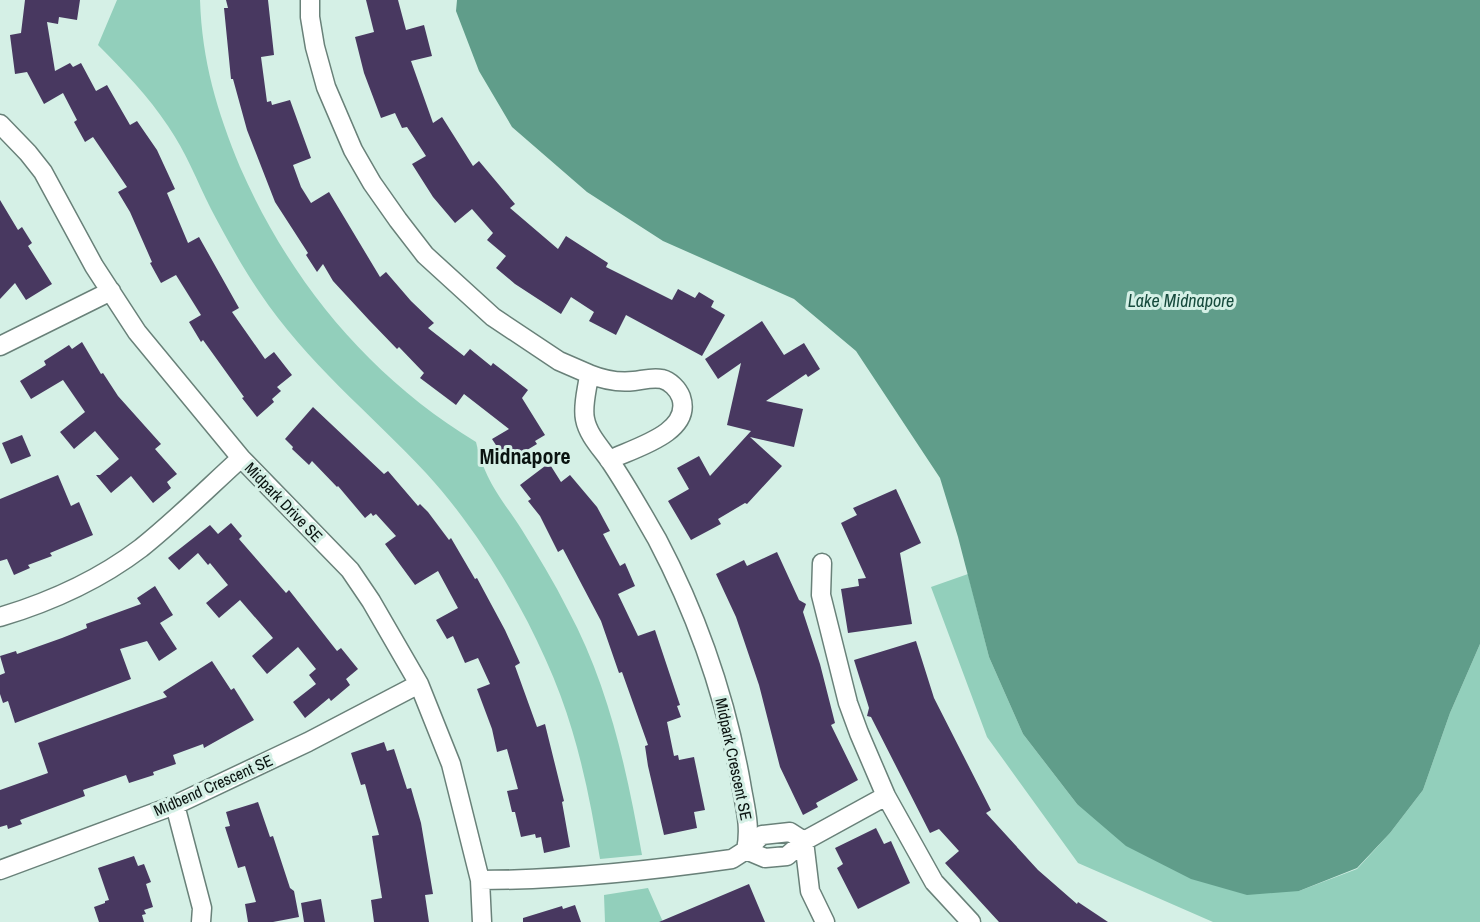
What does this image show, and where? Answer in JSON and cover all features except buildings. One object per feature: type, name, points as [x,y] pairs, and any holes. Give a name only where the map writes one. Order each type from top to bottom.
[{"type":"street","points":[[310,0],[315,47],[326,87],[341,125],[372,183],[425,255],[493,317],[559,362],[602,380],[618,382],[661,379],[674,387],[682,399],[682,417],[671,431],[609,460]]},
{"type":"street","name":"Midpark Drive SE","points":[[0,124],[43,172],[94,266],[137,332],[241,458],[350,570],[371,601],[419,684],[451,764],[480,880],[482,922]]},
{"type":"street","points":[[0,346],[111,291]]},
{"type":"street","name":"Midpark Crescent SE","points":[[590,374],[584,416],[588,430],[609,460],[657,540],[679,585],[718,687],[738,767],[749,833],[746,850]]},
{"type":"street","points":[[0,617],[22,611],[95,578],[131,554],[241,458]]},
{"type":"street","points":[[822,562],[821,595],[848,703],[886,796],[934,882],[971,922]]},
{"type":"street","name":"Midbend Crescent SE","points":[[0,870],[175,804],[308,742],[419,684]]},
{"type":"street","points":[[804,841],[886,796]]},
{"type":"street","points":[[175,804],[202,908],[201,922]]},
{"type":"street","points":[[480,880],[538,880],[634,872],[732,859],[762,835],[790,832],[804,841]]},
{"type":"street","points":[[804,841],[810,891],[825,922]]},
{"type":"shaded area","points":[[117,0],[200,0],[207,65],[224,126],[260,209],[283,249],[308,287],[367,356],[401,388],[476,442],[489,479],[557,589],[595,669],[623,761],[642,855],[600,859],[581,762],[561,697],[531,628],[471,529],[426,473],[339,386],[297,342],[278,318],[234,252],[186,156],[168,126],[135,84],[98,45]]},
{"type":"shaded area","points":[[968,574],[989,657],[1023,734],[1077,804],[1299,891],[1357,869],[1390,833],[1423,790],[1450,713],[1480,644],[1480,922],[1213,922],[1078,863],[987,737],[931,587]]},
{"type":"shaded area","points":[[648,888],[663,922],[605,922],[604,895]]},
{"type":"water","name":"Lake Midnapore","points":[[457,0],[1480,0],[1480,644],[1450,713],[1423,790],[1390,833],[1357,868],[1299,891],[1247,895],[1191,879],[1126,846],[1077,804],[1023,734],[989,657],[940,478],[856,351],[794,299],[663,241],[587,192],[512,127],[479,71],[456,11]]},
{"type":"district","name":"Midnapore","points":[[525,456]]}]
